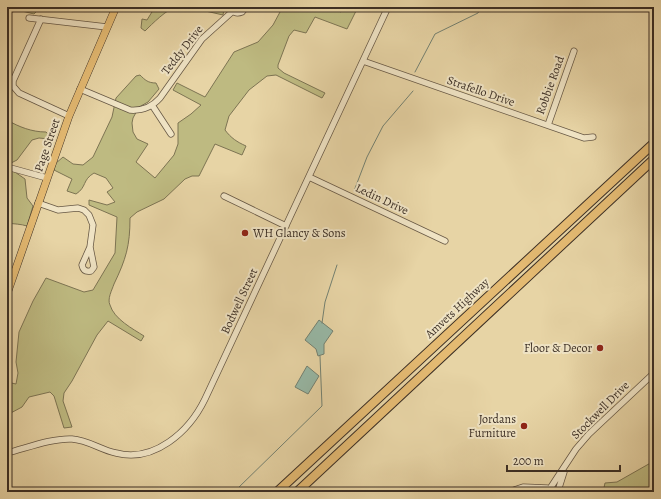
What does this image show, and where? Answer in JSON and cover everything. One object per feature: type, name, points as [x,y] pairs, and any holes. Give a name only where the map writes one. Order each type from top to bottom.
[{"type":"highway","name":"Amvets Highway","points":[[277,492],[654,143]]},
{"type":"highway","points":[[298,492],[654,159]]},
{"type":"main road","name":"Page Street","points":[[7,294],[69,116],[116,7]]},
{"type":"street","name":"Teddy Drive","points":[[152,105],[160,98],[202,39],[232,9],[240,13],[246,7]]},
{"type":"street","name":"Bodwell Street","points":[[7,453],[60,440],[71,439],[85,442],[117,454],[134,455],[154,450],[169,442],[193,420],[202,405],[388,7]]},
{"type":"street","points":[[29,18],[107,27]]},
{"type":"street","points":[[41,19],[13,86],[19,93],[69,116]]},
{"type":"street","name":"Robbie Road","points":[[548,125],[574,51]]},
{"type":"street","name":"Strafello Drive","points":[[363,60],[584,138],[593,137]]},
{"type":"street","points":[[80,89],[130,110],[142,110],[152,105],[170,134]]},
{"type":"street","points":[[7,167],[47,178]]},
{"type":"street","name":"Ledin Drive","points":[[309,177],[445,241]]},
{"type":"street","points":[[224,196],[286,226]]},
{"type":"street","points":[[39,202],[57,210],[78,208],[89,214],[93,224],[90,247],[82,267],[87,272],[91,271],[94,265],[90,247]]},
{"type":"street","points":[[85,258],[90,257],[93,260]]},
{"type":"street","name":"Stockwell Drive","points":[[547,489],[576,449],[589,434],[654,373]]},
{"type":"street","name":"Stockwell Drive","points":[[558,492],[565,466]]},
{"type":"street","points":[[514,490],[521,488],[556,489],[558,492]]},
{"type":"street","points":[[530,488],[537,492]]},
{"type":"shaded area","points":[[7,7],[41,7],[34,14],[18,10],[7,14]]},
{"type":"shaded area","points":[[155,7],[176,7],[164,14],[145,31],[141,28],[142,19],[147,20]]},
{"type":"shaded area","points":[[188,7],[216,7],[224,9],[223,15]]},
{"type":"shaded area","points":[[281,7],[328,7],[341,12],[343,7],[358,7],[347,29],[315,17],[306,33],[294,30],[289,36],[278,68],[284,73],[325,93],[322,98],[276,75],[267,76],[249,90],[229,116],[225,130],[234,140],[246,146],[242,155],[215,144],[199,176],[192,176],[185,179],[164,199],[137,212],[130,218],[129,237],[126,252],[122,267],[109,297],[109,303],[115,315],[129,327],[144,336],[141,341],[108,321],[97,335],[64,393],[63,401],[72,427],[64,428],[54,396],[50,392],[29,397],[22,407],[7,415],[7,382],[16,384],[18,373],[16,362],[19,332],[33,301],[46,278],[84,292],[93,290],[115,253],[117,217],[89,205],[89,200],[107,205],[115,202],[107,192],[113,188],[106,178],[94,173],[88,178],[82,189],[76,194],[67,191],[72,179],[54,170],[55,164],[63,157],[73,164],[83,165],[93,157],[112,117],[116,98],[136,76],[140,75],[147,81],[156,83],[159,89],[148,102],[139,107],[132,123],[133,132],[137,139],[148,144],[136,162],[155,178],[174,155],[178,144],[178,123],[201,105],[173,90],[177,83],[205,97],[234,52],[258,42],[273,25]]},
{"type":"shaded area","points":[[7,120],[26,129],[46,132],[50,136],[49,139],[39,138],[32,140],[17,160],[7,165]]},
{"type":"shaded area","points":[[12,170],[25,179],[27,198],[33,206],[27,226],[7,223],[7,173]]},
{"type":"shaded area","points":[[319,320],[333,331],[324,344],[324,354],[318,356],[316,349],[305,340]]},
{"type":"shaded area","points":[[307,366],[319,376],[308,394],[295,387]]},
{"type":"shaded area","points":[[654,461],[654,492],[603,492],[605,483],[617,482]]},
{"type":"waterway","points":[[415,72],[435,34],[478,13],[481,7]]},
{"type":"waterway","points":[[354,191],[367,157],[383,126],[413,91]]},
{"type":"waterway","points":[[322,323],[325,302],[337,265]]},
{"type":"waterway","points":[[231,492],[237,489],[322,406],[320,356]]},
{"type":"place","name":"WH Glancy & Sons","points":[[245,233]]},
{"type":"place","name":"Floor & Decor","points":[[600,348]]},
{"type":"place","name":"Jordans Furniture","points":[[524,426]]}]
